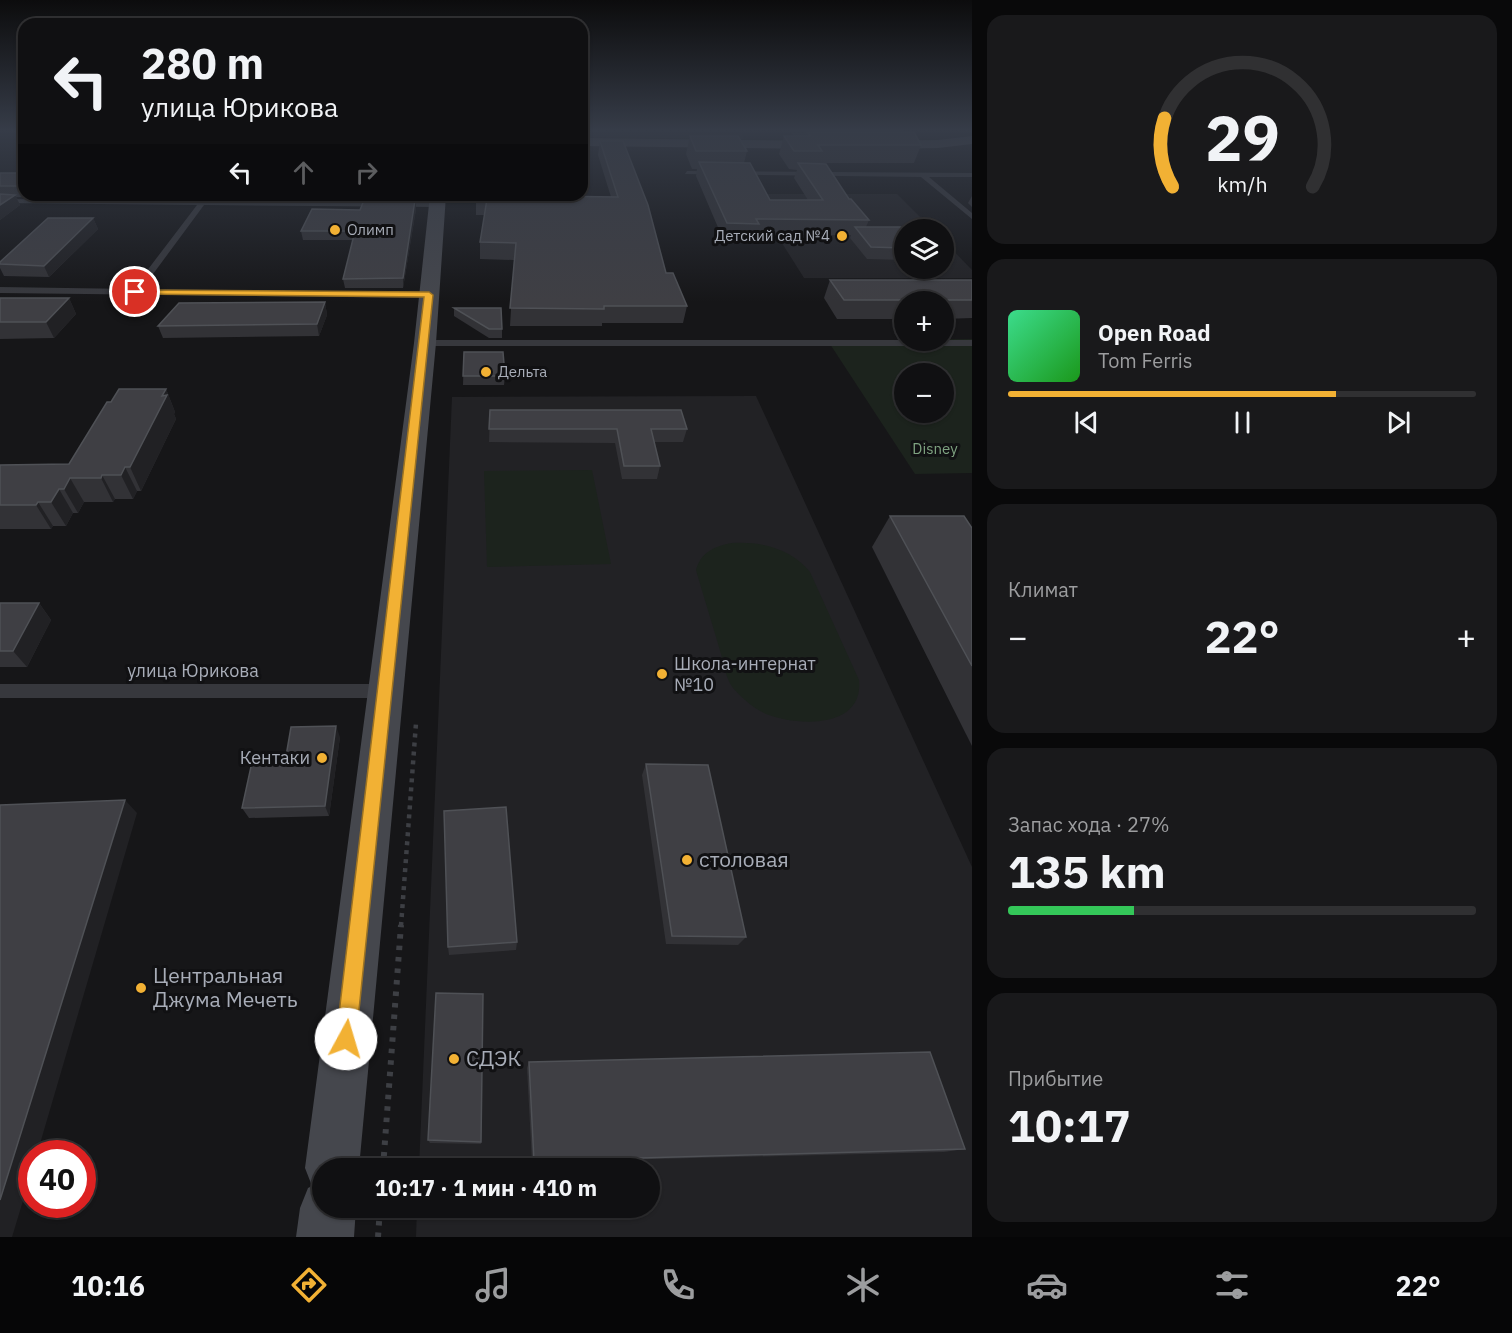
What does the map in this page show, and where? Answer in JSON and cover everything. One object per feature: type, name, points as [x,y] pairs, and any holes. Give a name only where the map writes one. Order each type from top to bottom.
[{"type":"street","points":[[333,1158],[424,343],[437,201]]},
{"type":"street","points":[[325,1237],[327,1218]]},
{"type":"lane","points":[[937,187],[972,217]]},
{"type":"lane","points":[[0,201],[320,201]]},
{"type":"lane","points":[[135,292],[203,202]]},
{"type":"lane","points":[[0,290],[429,295]]},
{"type":"lane","points":[[424,343],[972,343]]},
{"type":"lane","name":"улица Юрикова","points":[[0,691],[385,691]]},
{"type":"path","points":[[378,1237],[379,1218]]},
{"type":"shaded area","name":"Детский сад №4","points":[[751,194],[897,194],[922,219],[894,219],[894,278],[804,278]]},
{"type":"shaded area","name":"Детский сад №4","points":[[954,251],[972,270],[972,278],[954,278]]},
{"type":"shaded area","name":"Школа-интернат №10","points":[[756,396],[972,867],[972,1237],[416,1237],[417,1218],[660,1218],[660,1158],[419,1158],[452,397]]},
{"type":"green space","name":"Disney","points":[[954,339],[972,339],[972,473],[915,474],[828,341],[894,340],[894,351],[954,351]]},
{"type":"green space","points":[[592,470],[611,564],[487,567],[484,471]]},
{"type":"green space","points":[[732,543],[754,543],[775,548],[794,557],[810,572],[859,680],[858,696],[851,708],[840,716],[810,722],[779,718],[752,706],[733,688],[696,570],[705,554]]},
{"type":"building","points":[[615,187],[641,187],[666,273],[673,273],[687,306],[604,306],[604,309],[510,308],[516,243],[480,242],[487,201],[588,201],[588,197],[618,197]]},
{"type":"building","points":[[710,187],[763,187],[770,200],[823,200],[814,187],[841,187],[869,220],[756,219],[759,224],[727,223]]},
{"type":"building","points":[[0,194],[15,195],[0,205]]},
{"type":"building","points":[[364,201],[415,201],[403,278],[343,279],[355,231],[301,231],[312,209],[360,210]]},
{"type":"building","points":[[48,218],[93,218],[44,266],[0,264],[0,262]]},
{"type":"building","points":[[855,227],[894,227],[894,248],[871,247]]},
{"type":"building","points":[[830,280],[972,280],[972,300],[954,300],[954,291],[894,291],[894,300],[844,300]]},
{"type":"building","points":[[0,298],[69,298],[46,322],[0,322]]},
{"type":"building","points":[[325,302],[317,324],[158,326],[179,303]]},
{"type":"building","points":[[454,308],[501,308],[502,329],[489,329]]},
{"type":"building","points":[[464,352],[503,352],[505,376],[463,376]]},
{"type":"building","points":[[119,389],[166,389],[162,396],[167,395],[130,467],[125,467],[121,475],[102,475],[101,478],[70,478],[64,489],[59,489],[51,502],[38,502],[36,505],[0,505],[0,465],[69,464],[107,402],[111,402]]},
{"type":"building","points":[[490,410],[681,410],[687,429],[651,429],[660,466],[624,466],[617,429],[489,429]]},
{"type":"building","points":[[890,516],[964,516],[972,528],[972,666]]},
{"type":"building","points":[[0,603],[39,603],[13,651],[0,651]]},
{"type":"building","points":[[336,726],[325,806],[242,808],[252,762],[285,762],[291,727]]},
{"type":"building","name":"столовая","points":[[646,764],[708,765],[746,937],[672,936]]},
{"type":"building","points":[[125,800],[0,1200],[0,805]]},
{"type":"building","points":[[506,807],[517,942],[448,947],[444,811]]},
{"type":"building","points":[[436,993],[483,994],[481,1142],[428,1140]]},
{"type":"building","points":[[930,1052],[965,1149],[642,1158],[534,1158],[529,1062]]},
{"type":"place","name":"Олимп","points":[[335,230]]},
{"type":"place","name":"Детский сад №4","points":[[842,236]]},
{"type":"place","name":"Дельта","points":[[486,372]]},
{"type":"place","name":"Школа-интернат №10","points":[[662,674]]},
{"type":"place","name":"Кентаки","points":[[322,758]]},
{"type":"place","name":"столовая","points":[[687,860]]},
{"type":"place","name":"Центральная Джума Мечеть","points":[[141,988]]},
{"type":"place","name":"СДЭК","points":[[454,1059]]},
{"type":"route","points":[[135,292],[429,295],[346,1039]]}]
